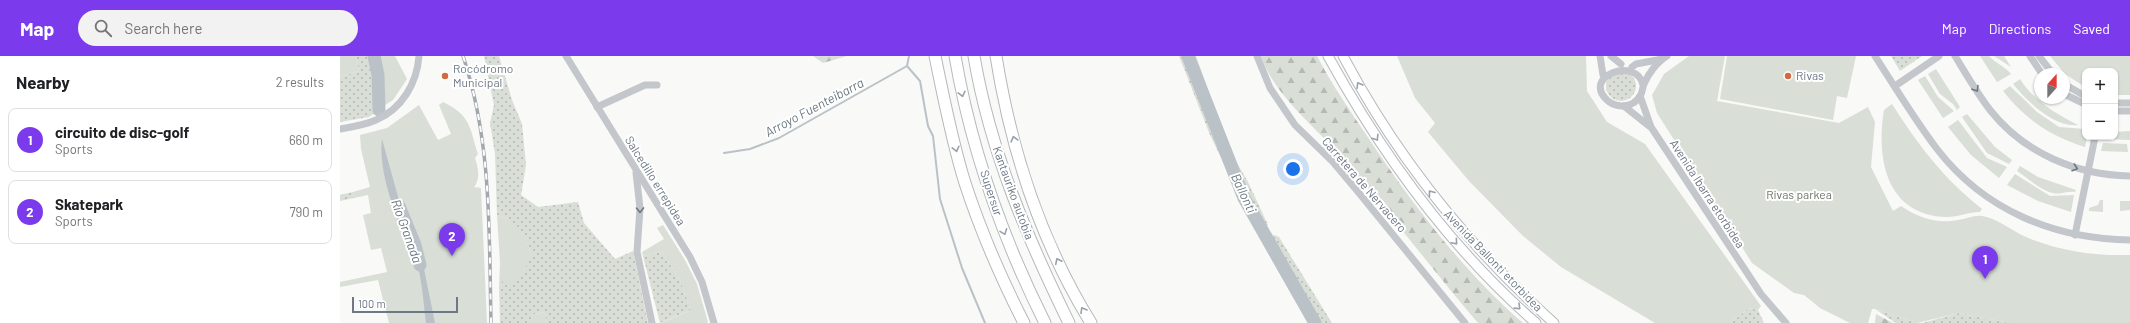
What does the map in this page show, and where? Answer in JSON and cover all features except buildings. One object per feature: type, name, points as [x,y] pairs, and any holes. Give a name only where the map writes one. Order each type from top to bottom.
[{"type":"highway","points":[[935,56],[949,122],[965,183],[984,236],[1024,323]]},
{"type":"highway","name":"Supersur","points":[[955,56],[960,87],[977,152],[1004,233],[1045,323]]},
{"type":"highway","name":"Kantauriko autobia","points":[[974,56],[988,121],[1002,167],[1020,217],[1069,323]]},
{"type":"highway","points":[[996,56],[1012,133],[1034,203],[1063,273],[1091,323]]},
{"type":"highway","points":[[1050,284],[1076,323]]},
{"type":"main road","name":"Avenida Ballonti etorbidea","points":[[1328,56],[1361,114],[1426,207],[1481,270],[1536,323]]},
{"type":"main road","name":"Avenida Ballonti etorbidea","points":[[1343,56],[1385,128],[1447,214],[1509,282],[1554,323]]},
{"type":"street","points":[[340,129],[361,125],[386,115],[406,96],[416,73],[419,56]]},
{"type":"street","name":"Salcedillo errepidea","points":[[566,56],[690,257],[702,282],[714,323]]},
{"type":"street","name":"Carretera de Nervacero","points":[[1257,56],[1270,88],[1295,125],[1333,162],[1465,323]]},
{"type":"street","name":"Avenida Ibarra etorbidea","points":[[1600,56],[1604,75],[1601,81],[1603,94],[1612,103],[1624,106],[1651,127]]},
{"type":"street","points":[[1611,56],[1621,64],[1632,67],[1640,74],[1643,85]]},
{"type":"street","points":[[1875,56],[1937,149],[1974,188],[1991,200],[2031,222],[2075,235],[2130,240]]},
{"type":"street","points":[[1895,86],[1939,56]]},
{"type":"street","points":[[1955,56],[1990,110],[2013,134],[2049,158],[2088,171],[2130,176]]},
{"type":"street","points":[[2030,56],[2038,68]]},
{"type":"street","points":[[2039,56],[2048,68]]},
{"type":"street","points":[[1632,67],[1636,64],[1665,57]]},
{"type":"street","points":[[1624,106],[1636,101],[1640,96],[1643,85],[1652,70],[1665,57]]},
{"type":"street","points":[[1604,75],[1614,66],[1621,64]]},
{"type":"street","points":[[597,107],[645,85],[657,85]]},
{"type":"street","points":[[2070,87],[2082,94]]},
{"type":"street","name":"Avenida Ibarra etorbidea","points":[[1640,96],[1651,127],[1746,272],[1776,314],[1786,323]]},
{"type":"street","points":[[2070,97],[2082,103]]},
{"type":"street","points":[[2118,103],[2130,103]]},
{"type":"street","points":[[2118,111],[2130,111]]},
{"type":"street","points":[[2075,235],[2094,140]]},
{"type":"street","points":[[636,171],[640,208],[640,231],[636,252],[652,323]]},
{"type":"green space","points":[[340,56],[356,56],[359,71],[340,77]]},
{"type":"green space","points":[[356,56],[374,56],[378,75],[379,110],[369,117],[340,122],[340,77],[359,71]]},
{"type":"green space","points":[[379,56],[395,56],[407,79],[393,100],[382,107]]},
{"type":"green space","points":[[484,56],[499,56],[512,100],[522,124],[526,165],[521,195],[538,207],[578,202],[584,223],[615,259],[633,251],[648,323],[547,323],[545,312],[531,315],[532,323],[500,323],[499,287],[504,277],[517,278],[524,270],[531,254],[526,240],[519,229],[510,221],[497,215],[495,154],[490,123],[494,105]]},
{"type":"green space","points":[[813,56],[847,56],[823,63]]},
{"type":"green space","points":[[1179,56],[1196,56],[1230,151],[1248,182],[1268,225],[1257,232],[1210,135]]},
{"type":"green space","points":[[1261,56],[1317,56],[1349,109],[1421,212],[1479,281],[1523,323],[1478,323],[1356,174],[1284,96],[1267,70]]},
{"type":"green space","points":[[1397,56],[1586,56],[1587,91],[1607,122],[1645,144],[1761,306],[1758,310],[1749,308],[1730,323],[1655,323],[1561,267],[1523,236],[1469,181],[1428,132],[1435,123],[1415,98]]},
{"type":"green space","name":"Rivas parkea","points":[[1689,56],[1725,56],[1717,101],[1839,123],[1868,107],[1875,122],[1871,167],[1893,211],[1901,206],[1921,217],[1943,221],[1961,220],[1976,216],[1988,217],[2026,237],[2051,246],[2077,252],[2104,255],[2130,255],[2130,323],[2010,323],[1959,313],[1917,323],[1872,309],[1868,323],[1850,323],[1820,308],[1804,295],[1794,293],[1752,263],[1657,113],[1652,95],[1664,74]]},
{"type":"green space","name":"Rivas","points":[[1727,56],[1856,56],[1847,98],[1837,96],[1833,120],[1720,99]]},
{"type":"green space","points":[[1891,56],[1922,56],[1900,71]]},
{"type":"green space","points":[[1980,56],[1989,56],[2011,74],[1997,82]]},
{"type":"green space","points":[[1994,56],[2004,56],[2011,67]]},
{"type":"green space","points":[[2050,56],[2130,56],[2130,95],[2118,95],[2118,68],[2082,68],[2082,85],[2070,77],[2070,68],[2060,68]]},
{"type":"green space","points":[[1936,69],[1960,107],[1957,110],[1953,104],[1940,94],[1928,74]]},
{"type":"green space","points":[[1621,71],[1631,76],[1636,86],[1631,96],[1621,101],[1611,96],[1606,86],[1611,76]]},
{"type":"green space","points":[[1925,76],[1938,97],[1954,111],[1943,118],[1918,80]]},
{"type":"green space","points":[[2020,79],[2034,96],[2034,104],[2044,104],[2078,125],[2069,125],[2051,118],[2033,105],[2013,84]]},
{"type":"green space","points":[[2010,86],[2037,112],[2059,127],[2082,129],[2082,140],[2086,140],[2085,147],[2072,143],[2049,132],[2020,110],[2003,91]]},
{"type":"green space","points":[[443,102],[464,117],[468,123],[478,154],[475,158],[478,169],[478,180],[474,187],[481,188],[487,323],[389,323],[378,280],[340,287],[340,282],[387,272],[381,248],[371,250],[363,215],[371,213],[368,195],[354,198],[353,192],[370,187],[361,149],[360,135],[387,128],[419,105],[438,140],[451,134],[439,105]]},
{"type":"green space","points":[[1892,104],[1932,160],[1955,185],[1982,209],[1980,212],[1947,217],[1926,214],[1910,207],[1898,195],[1890,181],[1884,165],[1882,147],[1884,110]]},
{"type":"green space","points":[[1967,114],[1995,147],[2012,160],[2009,164],[1987,153],[1962,117]]},
{"type":"green space","points":[[1958,120],[1987,158],[2007,167],[1999,178],[1971,155],[1948,127]]},
{"type":"green space","points":[[2130,131],[2130,140],[2118,140],[2118,132]]},
{"type":"green space","points":[[2103,143],[2127,144],[2128,152],[2101,151]]},
{"type":"green space","points":[[2020,166],[2038,177],[2076,190],[2075,192],[2058,194],[2049,192],[2039,187],[2017,171]]},
{"type":"green space","points":[[2015,174],[2050,196],[2074,195],[2071,212],[2038,201],[2007,185]]},
{"type":"green space","points":[[353,192],[354,198],[340,201],[340,195]]},
{"type":"green space","points":[[2100,200],[2103,200],[2103,212],[2089,211],[2089,208],[2098,205]]},
{"type":"green space","points":[[2120,201],[2130,201],[2130,210],[2120,211]]},
{"type":"green space","points":[[497,215],[510,221],[520,229],[531,254],[526,268],[517,278],[510,285],[504,278],[499,287],[500,263]]},
{"type":"green space","points":[[663,225],[685,260],[697,284],[708,322],[706,323],[661,323],[691,310],[680,280],[662,252],[643,256],[642,252],[664,239],[657,228]]},
{"type":"green space","points":[[1274,235],[1279,237],[1332,323],[1309,323],[1264,242]]},
{"type":"green space","points":[[662,252],[680,280],[691,310],[660,323],[643,256]]},
{"type":"green space","points":[[1749,308],[1758,310],[1764,323],[1730,323]]},
{"type":"green space","points":[[1875,309],[1917,323],[1896,323]]},
{"type":"green space","points":[[545,312],[547,323],[532,323],[531,315]]},
{"type":"green space","points":[[1959,313],[2010,323],[1922,323]]},
{"type":"green space","points":[[1876,314],[1893,323],[1875,323]]},
{"type":"water","points":[[382,139],[405,222],[424,269],[435,323],[426,323],[417,262],[390,199],[383,169],[381,149]]},
{"type":"waterway","name":"Río Granada","points":[[374,56],[378,75],[379,110]]},
{"type":"waterway","points":[[909,56],[907,66],[920,81],[928,126],[933,136],[940,199],[962,268],[985,323]]},
{"type":"waterway","name":"Ballonti","points":[[1188,56],[1244,198],[1315,323]]},
{"type":"waterway","name":"Arroyo Fuenteibarra","points":[[724,153],[750,149],[779,138],[907,66]]},
{"type":"waterway","name":"Río Granada","points":[[399,206],[415,245],[420,265]]},
{"type":"railway","points":[[463,56],[472,89],[484,155],[489,222],[491,323]]},
{"type":"place","name":"Rocódromo Municipal","points":[[445,76]]},
{"type":"place","name":"Rivas","points":[[1788,76]]},
{"type":"place","name":"Skatepark","points":[[452,256]]},
{"type":"place","name":"circuito de disc-golf","points":[[1985,279]]}]
